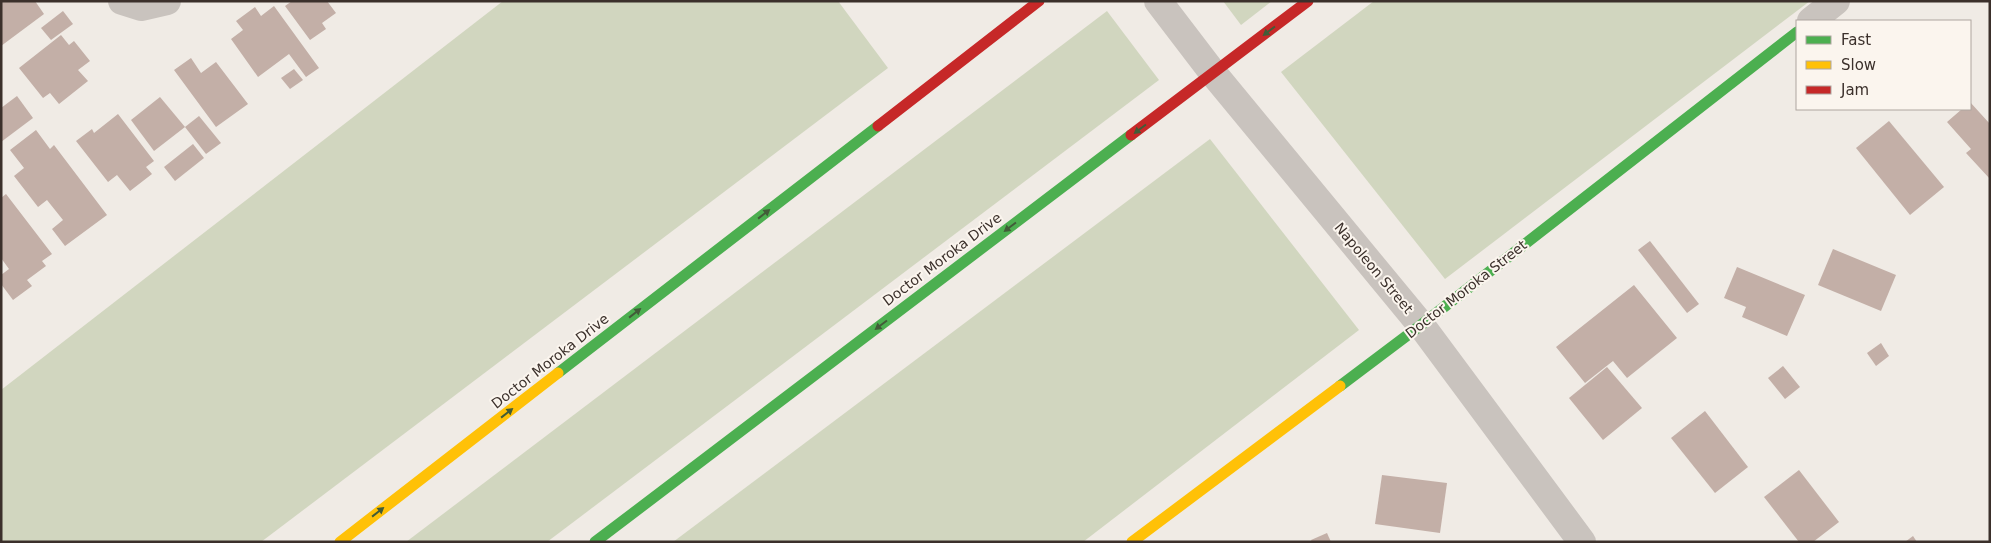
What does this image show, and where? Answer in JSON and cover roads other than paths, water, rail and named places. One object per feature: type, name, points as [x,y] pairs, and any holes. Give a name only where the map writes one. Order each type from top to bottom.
[{"type":"street","points":[[122,1],[141,7],[167,1]]},
{"type":"street","name":"Doctor Moroka Drive","points":[[340,542],[1039,1]]},
{"type":"street","name":"Napoleon Street","points":[[1158,1],[1213,73],[1421,325],[1582,542]]},
{"type":"street","name":"Doctor Moroka Drive","points":[[594,542],[1308,1]]},
{"type":"street","points":[[1812,20],[1836,1]]},
{"type":"street","name":"Doctor Moroka Street","points":[[1132,542],[1421,325],[1796,33]]}]
